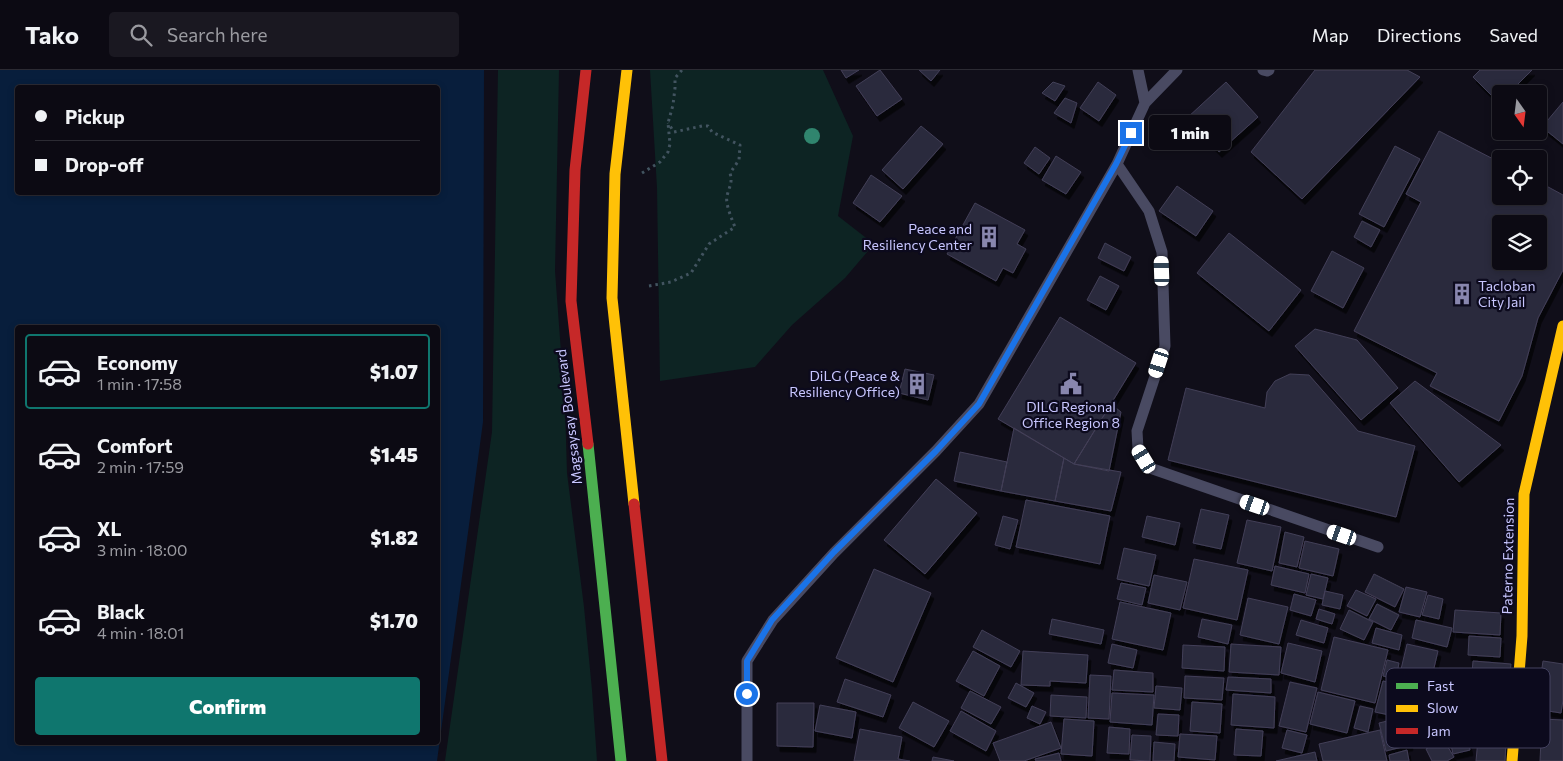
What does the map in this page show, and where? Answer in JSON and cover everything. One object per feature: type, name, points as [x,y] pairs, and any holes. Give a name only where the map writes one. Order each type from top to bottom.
[{"type":"main road","name":"Magsaysay Boulevard","points":[[586,70],[575,170],[571,301],[621,761]]},
{"type":"main road","points":[[627,70],[615,174],[612,298],[662,761]]},
{"type":"main road","name":"Paterno Extension","points":[[1519,668],[1522,636],[1524,494],[1563,326]]},
{"type":"main road","name":"Paterno Extension","points":[[1512,761],[1513,748]]},
{"type":"lane","points":[[1138,70],[1145,103]]},
{"type":"lane","points":[[747,761],[747,661],[772,620],[834,552],[936,451],[979,404],[1116,164],[1145,103],[1177,70]]},
{"type":"lane","points":[[1263,70],[1269,70]]},
{"type":"lane","points":[[1116,164],[1150,211],[1162,252],[1165,346],[1137,431],[1138,449],[1150,468],[1378,547]]},
{"type":"path","points":[[637,175],[654,166],[668,152],[670,144],[668,123],[673,105],[675,78],[682,70]]},
{"type":"path","points":[[649,286],[671,282],[691,273],[709,244],[735,227],[730,218],[726,198],[731,187],[732,179],[730,173],[739,160],[740,145],[712,132],[708,126],[674,132],[668,123]]},
{"type":"green space","points":[[498,70],[559,70],[555,271],[565,406],[567,473],[584,607],[597,761],[445,761],[492,432]]},
{"type":"green space","points":[[650,70],[823,70],[853,136],[838,216],[874,244],[845,278],[792,325],[755,367],[660,381],[657,188]]},
{"type":"water","points":[[0,70],[484,70],[483,422],[440,739],[440,325],[15,325],[15,745],[439,745],[437,761],[0,761]]},
{"type":"building","points":[[841,70],[859,70],[846,78]]},
{"type":"building","points":[[880,70],[902,99],[877,116],[856,86]]},
{"type":"building","points":[[919,70],[940,70],[931,81]]},
{"type":"building","points":[[1315,70],[1407,70],[1420,77],[1302,199],[1251,152]]},
{"type":"building","points":[[1480,70],[1532,70],[1517,85],[1492,85],[1492,96],[1473,77]]},
{"type":"building","points":[[1053,82],[1065,86],[1055,101],[1042,93]]},
{"type":"building","points":[[1098,82],[1116,95],[1099,121],[1080,108]]},
{"type":"building","points":[[1226,82],[1258,117],[1219,152],[1187,118]]},
{"type":"building","points":[[1065,98],[1077,103],[1071,123],[1054,113]]},
{"type":"building","points":[[1563,102],[1563,144],[1548,132],[1548,120]]},
{"type":"building","points":[[921,126],[943,144],[903,189],[882,170]]},
{"type":"building","name":"Tacloban City Jail","points":[[1439,131],[1492,158],[1492,205],[1547,205],[1547,186],[1563,195],[1563,270],[1538,318],[1522,376],[1499,421],[1430,386],[1437,373],[1354,331],[1421,202],[1406,194]]},
{"type":"building","points":[[1395,146],[1420,159],[1384,227],[1359,214]]},
{"type":"building","points":[[1035,147],[1050,158],[1039,174],[1024,163]]},
{"type":"building","points":[[1056,156],[1081,172],[1066,194],[1042,180]]},
{"type":"building","points":[[871,175],[902,196],[880,222],[853,203]]},
{"type":"building","points":[[1177,186],[1213,211],[1196,236],[1159,211]]},
{"type":"building","name":"Peace and Resiliency Center","points":[[975,203],[1025,230],[1017,244],[1026,249],[1013,273],[1003,268],[996,281],[947,254]]},
{"type":"building","points":[[1362,221],[1380,230],[1371,247],[1354,237]]},
{"type":"building","points":[[1229,233],[1301,290],[1269,331],[1197,273]]},
{"type":"building","points":[[1105,243],[1131,257],[1124,271],[1098,258]]},
{"type":"building","points":[[1332,251],[1364,268],[1343,308],[1311,291]]},
{"type":"building","points":[[1100,276],[1119,286],[1106,310],[1087,300]]},
{"type":"building","name":"DILG Regional Office Region 8","points":[[1060,317],[1136,363],[1074,464],[998,419]]},
{"type":"building","points":[[1315,329],[1357,340],[1398,388],[1361,420],[1295,346]]},
{"type":"building","name":"DiLG (Peace & Resiliency Office)","points":[[905,369],[934,375],[928,400],[899,393]]},
{"type":"building","points":[[1290,374],[1309,375],[1358,431],[1415,446],[1396,517],[1168,460],[1186,388],[1265,408],[1267,392],[1275,381]]},
{"type":"building","points":[[1415,381],[1501,445],[1459,482],[1390,403]]},
{"type":"building","points":[[1111,404],[1121,412],[1109,471],[1074,464]]},
{"type":"building","points":[[1014,428],[1064,458],[1055,501],[1001,491]]},
{"type":"building","points":[[960,452],[1007,462],[1001,491],[954,481]]},
{"type":"building","points":[[1064,458],[1074,464],[1121,472],[1111,511],[1055,501]]},
{"type":"building","points":[[936,479],[977,513],[925,574],[884,540]]},
{"type":"building","points":[[1026,500],[1110,516],[1100,564],[1016,547]]},
{"type":"building","points":[[1201,509],[1229,515],[1221,549],[1193,543]]},
{"type":"building","points":[[1003,516],[1018,520],[1010,549],[995,545]]},
{"type":"building","points":[[1147,516],[1180,523],[1175,545],[1142,537]]},
{"type":"building","points":[[1247,520],[1281,527],[1272,571],[1237,563]]},
{"type":"building","points":[[1285,532],[1304,537],[1297,567],[1279,563]]},
{"type":"building","points":[[1305,541],[1339,549],[1333,576],[1299,568]]},
{"type":"building","points":[[1124,548],[1156,555],[1149,586],[1117,579]]},
{"type":"building","points":[[1194,559],[1248,570],[1237,620],[1183,608]]},
{"type":"building","points":[[1275,566],[1309,574],[1305,593],[1271,585]]},
{"type":"building","points":[[874,569],[931,593],[893,682],[836,658]]},
{"type":"building","points":[[1311,574],[1328,578],[1323,599],[1306,595]]},
{"type":"building","points":[[1374,574],[1404,589],[1395,607],[1365,592]]},
{"type":"building","points":[[1154,575],[1187,582],[1180,610],[1148,603]]},
{"type":"building","points":[[1121,583],[1146,588],[1142,605],[1117,599]]},
{"type":"building","points":[[1406,587],[1427,592],[1420,617],[1399,612]]},
{"type":"building","points":[[1356,590],[1376,599],[1367,616],[1347,606]]},
{"type":"building","points":[[1325,591],[1343,595],[1340,609],[1322,605]]},
{"type":"building","points":[[1294,594],[1316,600],[1311,616],[1290,610]]},
{"type":"building","points":[[1428,595],[1443,599],[1439,619],[1422,615]]},
{"type":"building","points":[[1248,598],[1288,607],[1279,644],[1240,635]]},
{"type":"building","points":[[1120,602],[1171,613],[1163,650],[1112,639]]},
{"type":"building","points":[[1377,604],[1399,615],[1391,630],[1369,619]]},
{"type":"building","points":[[1319,609],[1335,614],[1332,624],[1316,619]]},
{"type":"building","points":[[1349,610],[1373,622],[1364,640],[1340,629]]},
{"type":"building","points":[[1455,610],[1501,613],[1500,635],[1453,632]]},
{"type":"building","points":[[1052,619],[1104,630],[1101,644],[1049,634]]},
{"type":"building","points":[[1202,619],[1232,625],[1228,644],[1198,637]]},
{"type":"building","points":[[1301,620],[1328,628],[1324,643],[1296,635]]},
{"type":"building","points":[[1416,620],[1452,628],[1447,647],[1412,638]]},
{"type":"building","points":[[1376,628],[1402,635],[1399,650],[1372,643]]},
{"type":"building","points":[[982,630],[1020,651],[1011,667],[973,647]]},
{"type":"building","points":[[1469,636],[1501,638],[1500,657],[1468,655]]},
{"type":"building","points":[[1334,637],[1388,650],[1375,703],[1321,690]]},
{"type":"building","points":[[1288,643],[1322,651],[1315,682],[1281,673]]},
{"type":"building","points":[[1112,644],[1137,650],[1133,668],[1108,663]]},
{"type":"building","points":[[1231,644],[1281,647],[1279,675],[1229,672]]},
{"type":"building","points":[[1407,644],[1438,651],[1434,668],[1401,668]]},
{"type":"building","points":[[1183,645],[1225,647],[1224,671],[1182,668]]},
{"type":"building","points":[[973,651],[1000,666],[984,696],[956,681]]},
{"type":"building","points":[[1023,651],[1088,655],[1086,683],[1050,681],[1050,686],[1021,685]]},
{"type":"building","points":[[1387,660],[1399,663],[1398,668],[1386,668],[1386,677],[1383,676]]},
{"type":"building","points":[[1473,661],[1511,664],[1511,668],[1472,668]]},
{"type":"building","points":[[1543,661],[1563,664],[1561,713],[1550,711],[1550,668],[1542,668]]},
{"type":"building","points":[[1114,670],[1153,673],[1153,692],[1112,690]]},
{"type":"building","points":[[1090,675],[1111,676],[1109,719],[1088,718]]},
{"type":"building","points":[[1185,676],[1224,678],[1222,700],[1184,698]]},
{"type":"building","points":[[1228,677],[1271,679],[1271,693],[1226,690]]},
{"type":"building","points":[[845,679],[891,695],[883,717],[837,702]]},
{"type":"building","points":[[1383,681],[1386,682],[1386,714],[1375,712]]},
{"type":"building","points":[[1290,682],[1317,688],[1306,732],[1279,726]]},
{"type":"building","points":[[1016,683],[1034,693],[1026,707],[1008,698]]},
{"type":"building","points":[[1156,686],[1182,688],[1180,710],[1154,708]]},
{"type":"building","points":[[970,691],[1001,707],[991,724],[961,708]]},
{"type":"building","points":[[1318,692],[1355,701],[1347,733],[1310,724]]},
{"type":"building","points":[[1112,693],[1154,695],[1152,725],[1110,722]]},
{"type":"building","points":[[1233,694],[1275,697],[1274,728],[1231,725]]},
{"type":"building","points":[[1051,695],[1087,697],[1086,718],[1050,716]]},
{"type":"building","points":[[913,702],[949,721],[934,747],[899,728]]},
{"type":"building","points":[[1192,702],[1222,704],[1220,733],[1190,731]]},
{"type":"building","points":[[777,703],[814,703],[813,747],[777,746]]},
{"type":"building","points":[[820,705],[856,712],[852,738],[815,731]]},
{"type":"building","points":[[1032,706],[1046,712],[1040,724],[1027,718]]},
{"type":"building","points":[[1360,706],[1373,709],[1368,732],[1354,728]]},
{"type":"building","points":[[961,711],[996,731],[986,751],[950,731]]},
{"type":"building","points":[[1158,714],[1179,715],[1178,736],[1156,735]]},
{"type":"building","points":[[1064,719],[1094,721],[1092,756],[1061,754]]},
{"type":"building","points":[[1550,719],[1563,720],[1563,761],[1540,761],[1541,748],[1550,748]]},
{"type":"building","points":[[1386,721],[1386,748],[1398,748],[1386,751],[1379,723]]},
{"type":"building","points":[[1051,722],[1061,748],[1024,761],[1000,761],[993,743]]},
{"type":"building","points":[[1109,727],[1130,729],[1129,754],[1107,753]]},
{"type":"building","points":[[860,729],[902,737],[898,759],[910,761],[854,761]]},
{"type":"building","points":[[1236,729],[1263,731],[1261,756],[1234,755]]},
{"type":"building","points":[[1287,730],[1307,735],[1302,753],[1282,748]]},
{"type":"building","points":[[1380,730],[1387,761],[1323,761],[1319,744]]},
{"type":"building","points":[[1180,734],[1217,736],[1215,760],[1178,757]]},
{"type":"building","points":[[1132,735],[1151,736],[1150,761],[1130,760]]},
{"type":"building","points":[[1154,742],[1175,744],[1174,761],[1153,761]]},
{"type":"building","points":[[1448,748],[1454,757],[1447,761],[1432,761],[1426,749]]},
{"type":"building","points":[[1452,748],[1470,748],[1470,750],[1453,754]]},
{"type":"building","points":[[1477,748],[1506,748],[1505,761],[1476,761]]},
{"type":"building","points":[[1407,750],[1409,761],[1390,761],[1389,755]]},
{"type":"building","points":[[1315,752],[1317,761],[1276,761]]},
{"type":"building","points":[[1059,753],[1061,761],[1036,761],[1035,759]]},
{"type":"building","points":[[933,757],[954,761],[932,761]]},
{"type":"traffic: fast","points":[[588,444],[621,761]]},
{"type":"traffic: slow","points":[[627,70],[615,174],[612,298],[634,504]]},
{"type":"traffic: slow","points":[[1519,668],[1522,636],[1524,494],[1563,326]]},
{"type":"traffic: slow","points":[[1512,761],[1513,748]]},
{"type":"traffic: jam","points":[[586,70],[575,170],[571,301],[588,444]]},
{"type":"traffic: jam","points":[[634,504],[662,761]]},
{"type":"place","name":"Peace and Resiliency Center","points":[[989,237]]},
{"type":"place","name":"Tacloban City Jail","points":[[1462,294]]},
{"type":"place","name":"DiLG (Peace & Resiliency Office)","points":[[917,384]]},
{"type":"place","name":"DILG Regional Office Region 8","points":[[1071,384]]},
{"type":"route","points":[[747,694],[747,661],[772,620],[834,552],[936,451],[979,404],[1116,164],[1131,133]]}]
